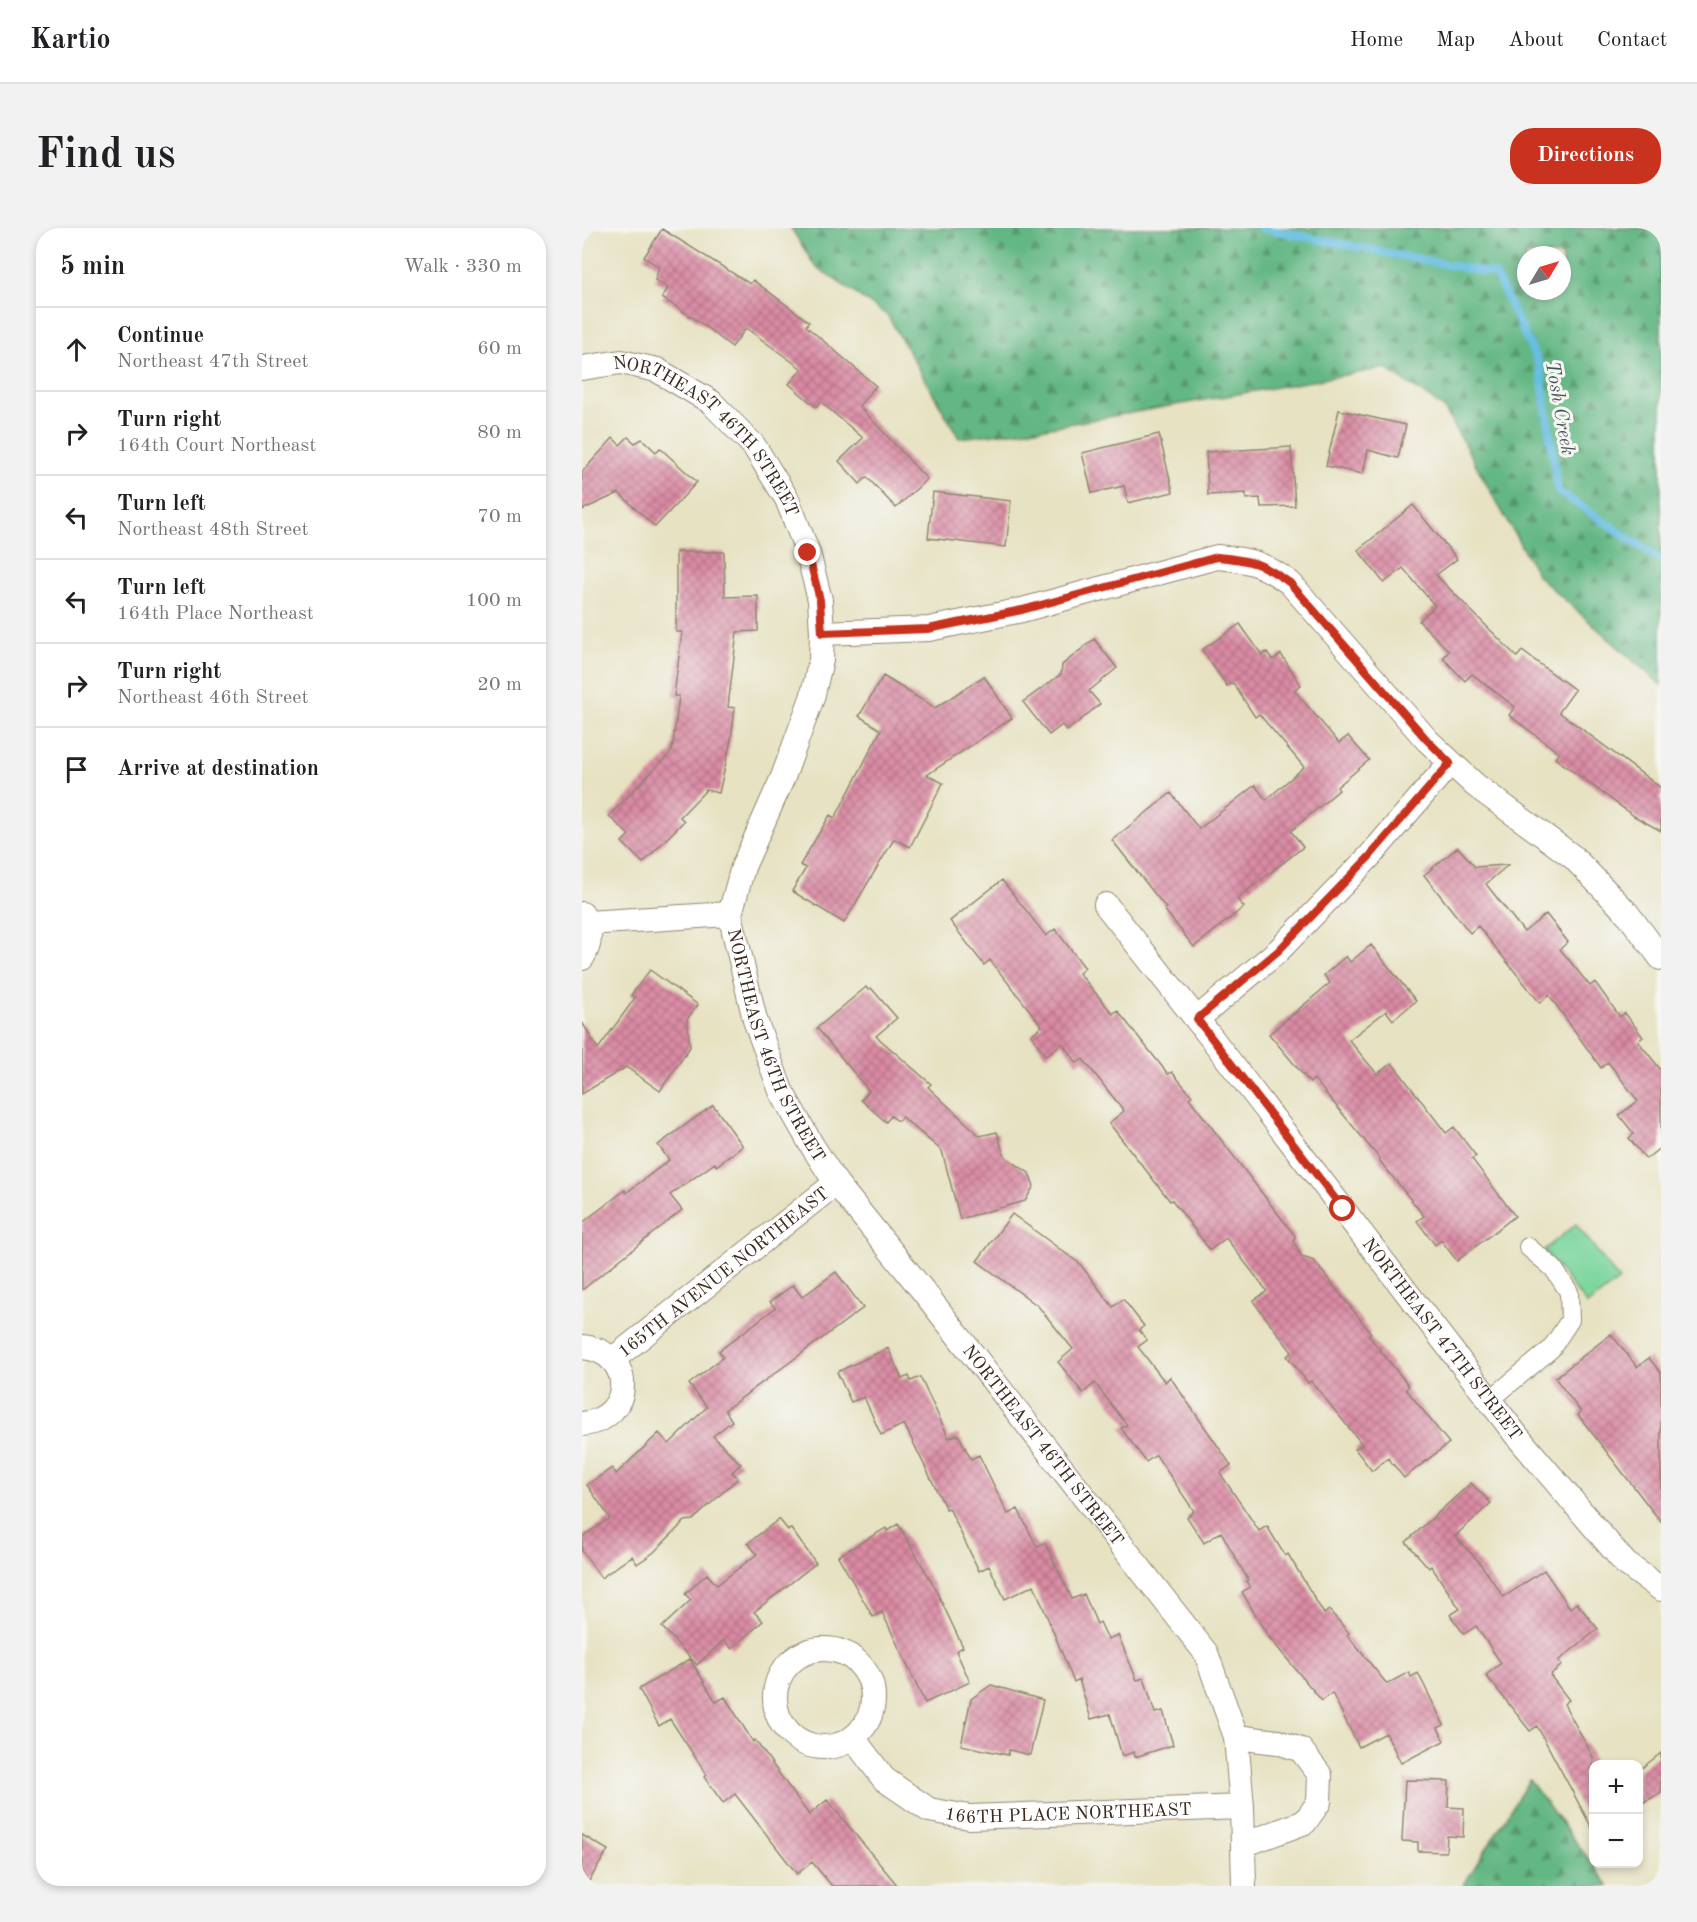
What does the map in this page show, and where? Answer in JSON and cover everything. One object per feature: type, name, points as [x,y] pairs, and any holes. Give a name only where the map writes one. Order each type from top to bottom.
[{"type":"street","name":"NORTHEAST 46TH STREET","points":[[582,368],[621,362],[657,370],[711,402],[754,446],[787,499],[808,553],[820,600],[822,633],[820,660],[812,698],[783,777],[743,867],[730,914],[755,1020],[781,1091],[836,1183],[1206,1653],[1236,1737],[1245,1886]]},
{"type":"street","points":[[822,633],[928,629],[1022,610],[1217,557],[1250,560],[1270,568],[1290,583],[1427,740],[1450,763],[1475,785],[1573,857],[1628,913],[1661,958]]},
{"type":"street","points":[[1197,1019],[1278,951],[1369,857],[1450,763]]},
{"type":"street","name":"NORTHEAST 47TH STREET","points":[[1106,905],[1197,1019],[1517,1436],[1624,1563],[1661,1589]]},
{"type":"street","points":[[582,958],[589,940],[584,919],[730,914]]},
{"type":"street","name":"165TH AVENUE NORTHEAST","points":[[612,1360],[836,1183]]},
{"type":"street","points":[[1490,1400],[1551,1349],[1570,1320],[1569,1292],[1553,1268],[1528,1247]]},
{"type":"street","points":[[582,1347],[599,1351],[612,1360],[620,1372],[622,1385],[621,1398],[606,1418],[595,1423],[582,1424]]},
{"type":"street","points":[[816,1650],[833,1650],[849,1655],[861,1666],[870,1681],[873,1697],[871,1714],[864,1728],[853,1738],[839,1745],[823,1747],[808,1744],[794,1737],[784,1725],[777,1711],[775,1696],[778,1681],[787,1666],[800,1656],[816,1650]]},
{"type":"street","points":[[1236,1737],[1278,1742],[1301,1750],[1320,1775],[1319,1802],[1305,1822],[1244,1845]]},
{"type":"street","name":"166TH PLACE NORTHEAST","points":[[853,1738],[884,1779],[929,1810],[969,1816],[1242,1807]]},
{"type":"green space","points":[[791,228],[1661,228],[1661,685],[1538,576],[1444,408],[1385,368],[1045,428],[959,438],[888,316],[815,266]]},
{"type":"green space","points":[[1576,1224],[1619,1280],[1587,1305],[1544,1250]]},
{"type":"green space","points":[[1529,1780],[1589,1860],[1589,1868],[1595,1868],[1609,1886],[1463,1886]]},
{"type":"building","points":[[662,229],[750,284],[753,280],[809,322],[806,326],[876,386],[859,406],[927,479],[896,508],[867,477],[860,484],[839,461],[863,438],[821,402],[816,407],[789,384],[802,369],[746,328],[732,347],[697,320],[662,298],[668,288],[655,280],[659,267],[644,257]]},
{"type":"building","points":[[1339,410],[1406,425],[1398,458],[1368,450],[1363,474],[1326,466]]},
{"type":"building","points":[[1159,434],[1173,492],[1128,503],[1124,486],[1092,493],[1082,453]]},
{"type":"building","points":[[628,437],[635,443],[642,439],[656,452],[660,448],[697,482],[655,527],[619,493],[582,510],[582,472],[613,438],[620,445]]},
{"type":"building","points":[[1291,447],[1295,506],[1261,507],[1260,498],[1246,499],[1246,493],[1208,495],[1206,452]]},
{"type":"building","points":[[933,492],[1011,501],[1006,547],[928,538]]},
{"type":"building","points":[[1413,505],[1457,559],[1436,575],[1517,657],[1522,651],[1575,690],[1559,712],[1661,788],[1661,831],[1634,816],[1555,758],[1559,753],[1509,715],[1515,707],[1472,674],[1465,681],[1443,658],[1449,651],[1419,621],[1435,606],[1403,568],[1384,583],[1358,550]]},
{"type":"building","points":[[676,552],[724,552],[725,597],[758,596],[758,631],[737,632],[728,707],[735,708],[731,740],[719,793],[706,790],[680,817],[684,821],[643,863],[622,842],[629,835],[609,816],[672,751],[679,696],[674,696],[682,632],[676,632]]},
{"type":"building","points":[[1240,624],[1262,655],[1267,652],[1273,660],[1281,654],[1301,685],[1294,690],[1339,743],[1348,736],[1369,760],[1337,787],[1339,790],[1291,831],[1303,847],[1237,899],[1244,907],[1194,947],[1112,840],[1171,793],[1199,829],[1255,785],[1266,800],[1304,767],[1259,714],[1255,717],[1233,683],[1227,686],[1202,650]]},
{"type":"building","points":[[1094,639],[1117,668],[1089,691],[1100,704],[1067,731],[1062,725],[1049,735],[1023,702],[1061,674],[1062,665]]},
{"type":"building","points":[[883,676],[935,708],[984,676],[1012,718],[927,775],[943,783],[910,847],[894,839],[844,923],[792,891],[806,868],[800,865],[830,815],[835,818],[881,730],[859,716]]},
{"type":"building","points":[[1458,847],[1475,867],[1508,865],[1486,884],[1524,932],[1546,914],[1568,942],[1560,949],[1590,986],[1595,982],[1620,1017],[1625,1013],[1643,1037],[1638,1041],[1661,1070],[1661,1147],[1646,1159],[1629,1138],[1634,1134],[1619,1115],[1638,1101],[1608,1062],[1601,1068],[1549,995],[1540,1003],[1478,926],[1470,933],[1424,875]]},
{"type":"building","points":[[1002,880],[1046,936],[1055,929],[1085,968],[1079,973],[1113,1014],[1117,1010],[1168,1074],[1172,1072],[1192,1096],[1189,1098],[1295,1236],[1294,1242],[1302,1257],[1314,1261],[1371,1333],[1368,1335],[1409,1386],[1406,1389],[1449,1443],[1404,1478],[1388,1458],[1372,1471],[1355,1449],[1362,1444],[1311,1381],[1308,1383],[1287,1356],[1292,1352],[1253,1301],[1267,1291],[1226,1238],[1210,1250],[1109,1123],[1124,1111],[1083,1059],[1077,1063],[1062,1043],[1046,1056],[1031,1035],[1042,1026],[990,960],[984,965],[950,921]]},
{"type":"building","points":[[1371,945],[1416,1001],[1393,1020],[1386,1011],[1349,1040],[1377,1074],[1392,1063],[1446,1133],[1454,1127],[1476,1156],[1472,1159],[1515,1216],[1457,1261],[1441,1240],[1435,1245],[1417,1221],[1424,1216],[1380,1159],[1314,1079],[1310,1083],[1269,1034],[1330,983],[1324,975],[1346,956],[1350,962]]},
{"type":"building","points":[[650,970],[698,1005],[687,1019],[690,1047],[660,1091],[626,1067],[582,1094],[582,1022],[598,1049],[635,998],[631,995]]},
{"type":"building","points":[[866,987],[868,990],[871,988],[897,1018],[876,1036],[931,1084],[928,1087],[980,1136],[997,1132],[1003,1153],[1029,1173],[1034,1186],[1025,1201],[960,1219],[942,1151],[902,1117],[898,1121],[891,1116],[886,1122],[861,1100],[869,1091],[817,1028]]},
{"type":"building","points":[[713,1105],[743,1146],[670,1195],[682,1210],[582,1290],[582,1223],[669,1160],[658,1145]]},
{"type":"building","points":[[1012,1214],[1080,1264],[1113,1307],[1123,1299],[1144,1326],[1139,1330],[1147,1340],[1138,1347],[1165,1382],[1170,1377],[1231,1465],[1220,1473],[1259,1531],[1267,1526],[1285,1556],[1288,1554],[1324,1614],[1329,1610],[1387,1684],[1409,1672],[1411,1677],[1418,1673],[1444,1725],[1438,1728],[1444,1741],[1401,1763],[1386,1733],[1359,1747],[1332,1693],[1322,1701],[1268,1636],[1242,1592],[1250,1587],[1246,1581],[1248,1580],[1221,1532],[1204,1543],[1187,1517],[1194,1511],[1156,1455],[1146,1462],[1121,1428],[1127,1425],[1095,1383],[1083,1393],[1058,1362],[1073,1349],[1038,1306],[977,1261]]},
{"type":"building","points":[[836,1272],[863,1308],[725,1410],[732,1421],[713,1436],[741,1464],[732,1472],[738,1478],[693,1520],[685,1521],[653,1553],[637,1564],[632,1556],[601,1578],[582,1551],[582,1537],[610,1518],[587,1485],[612,1468],[616,1474],[659,1433],[669,1444],[707,1407],[689,1384],[723,1357],[719,1351],[775,1308],[770,1302],[793,1285],[802,1297]]},
{"type":"building","points":[[1611,1334],[1637,1367],[1649,1358],[1661,1373],[1661,1522],[1578,1415],[1581,1412],[1555,1378]]},
{"type":"building","points":[[888,1348],[902,1379],[909,1376],[911,1381],[920,1377],[949,1438],[958,1434],[971,1459],[979,1455],[1008,1514],[1018,1509],[1037,1547],[1045,1543],[1072,1599],[1084,1594],[1097,1624],[1100,1622],[1108,1639],[1118,1635],[1137,1680],[1144,1678],[1155,1713],[1163,1711],[1173,1745],[1135,1757],[1134,1752],[1122,1756],[1110,1714],[1091,1719],[1079,1679],[1074,1682],[1034,1585],[1005,1599],[989,1566],[979,1571],[949,1508],[946,1509],[904,1424],[881,1435],[864,1397],[851,1402],[837,1372]]},
{"type":"building","points":[[1471,1483],[1491,1503],[1455,1536],[1479,1562],[1504,1597],[1544,1570],[1570,1608],[1577,1603],[1598,1629],[1558,1661],[1562,1665],[1550,1675],[1569,1700],[1564,1704],[1593,1757],[1593,1760],[1589,1760],[1589,1823],[1537,1726],[1530,1731],[1486,1675],[1501,1663],[1476,1626],[1464,1634],[1450,1615],[1460,1609],[1431,1566],[1429,1568],[1406,1542]]},
{"type":"building","points":[[779,1519],[788,1530],[791,1529],[816,1563],[754,1612],[763,1621],[732,1649],[724,1640],[697,1665],[662,1627],[691,1600],[685,1594],[707,1574],[717,1585],[757,1554],[748,1543]]},
{"type":"building","points":[[898,1524],[933,1584],[963,1647],[956,1651],[970,1682],[925,1703],[882,1612],[873,1617],[838,1556],[886,1528],[887,1531]]},
{"type":"building","points":[[690,1659],[716,1702],[725,1697],[753,1742],[755,1740],[809,1815],[827,1800],[898,1886],[832,1886],[812,1862],[797,1874],[735,1794],[723,1803],[704,1777],[707,1775],[670,1719],[659,1726],[639,1689]]},
{"type":"building","points":[[991,1685],[1043,1700],[1030,1755],[1009,1750],[1008,1755],[961,1745],[971,1699]]},
{"type":"building","points":[[1661,1753],[1661,1793],[1643,1802],[1643,1767]]},
{"type":"building","points":[[1405,1780],[1449,1781],[1448,1807],[1464,1808],[1463,1837],[1447,1836],[1446,1852],[1418,1851],[1418,1842],[1402,1841]]},
{"type":"building","points":[[582,1835],[608,1850],[586,1886],[582,1886]]},
{"type":"waterway","name":"Tosh Creek","points":[[1261,228],[1495,274],[1540,366],[1558,491],[1661,560]]},
{"type":"route","points":[[808,553],[820,600],[822,633],[928,629],[1022,610],[1217,557],[1250,560],[1270,568],[1290,583],[1427,740],[1450,763],[1369,857],[1278,951],[1197,1019],[1343,1209]]}]
